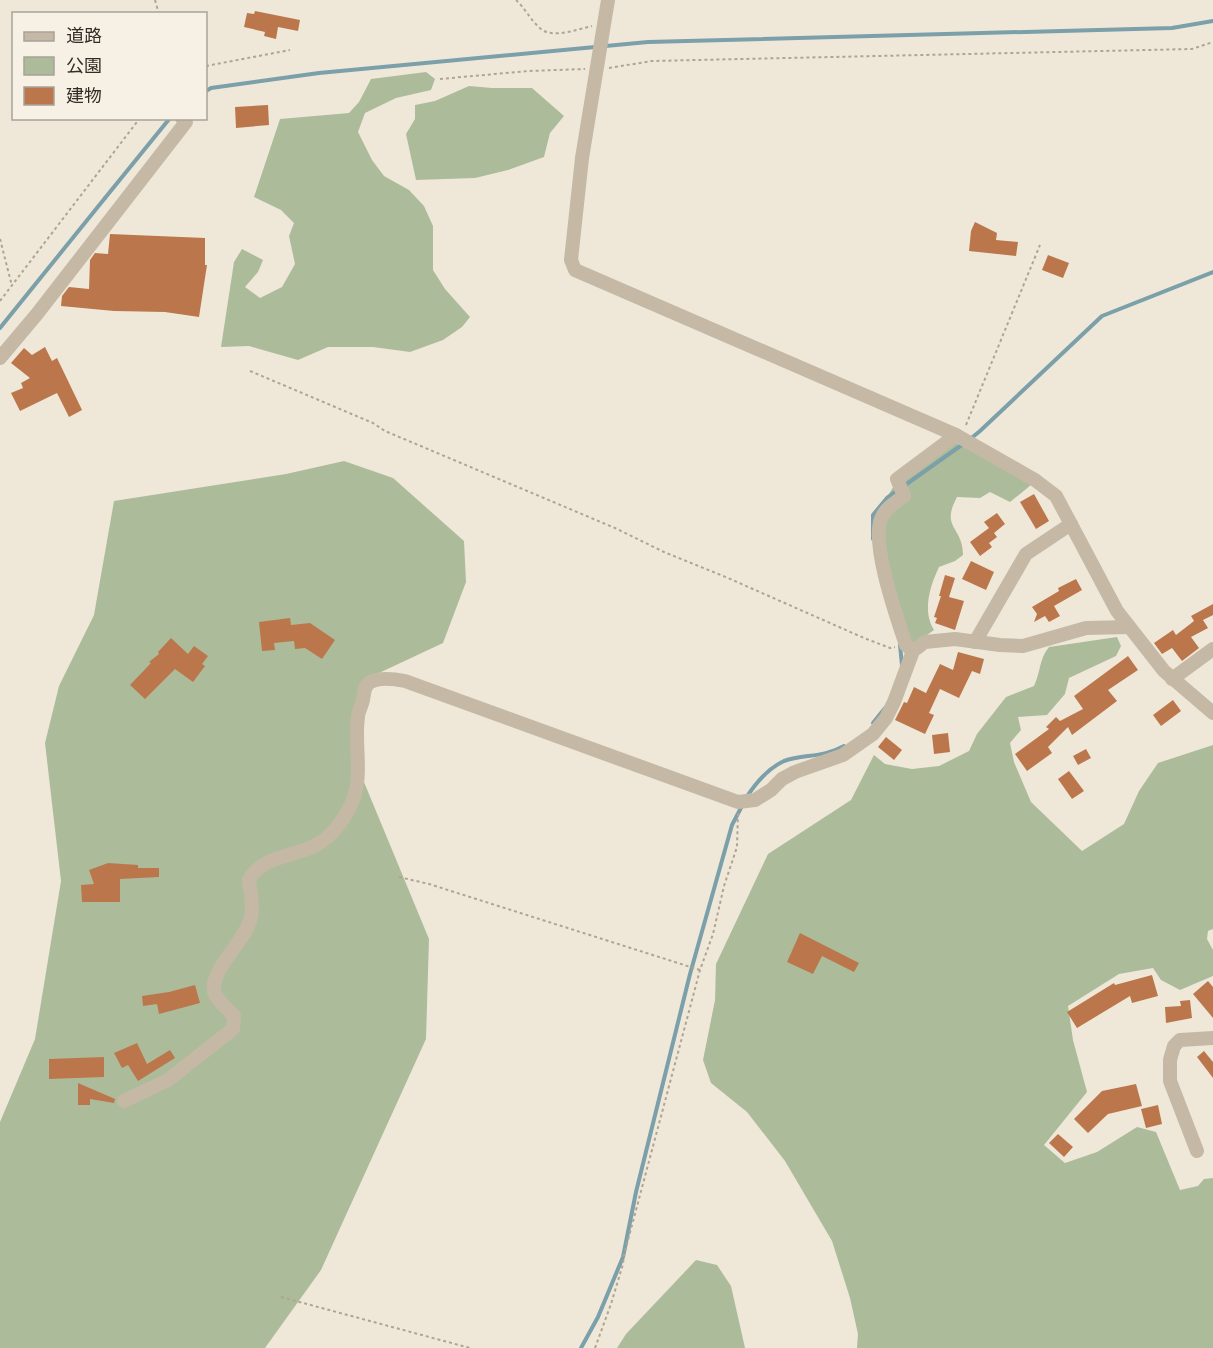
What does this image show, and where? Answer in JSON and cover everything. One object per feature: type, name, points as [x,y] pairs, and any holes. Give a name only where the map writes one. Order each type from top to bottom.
[{"type":"street","points":[[608,0],[582,158],[571,260],[575,270],[958,437],[1035,480],[1056,495],[1117,611],[1129,627],[1172,679],[1213,713]]},
{"type":"street","points":[[0,358],[37,314],[184,120]]},
{"type":"street","points":[[914,651],[906,645],[889,587],[878,542],[881,519],[889,507],[904,496],[897,479],[958,437]]},
{"type":"street","points":[[975,642],[1026,554],[1071,524]]},
{"type":"street","points":[[124,1101],[168,1080],[233,1029],[234,1016],[216,995],[214,981],[251,918],[249,880],[258,867],[318,845],[334,831],[346,814],[357,786],[358,716],[365,689],[370,682],[405,681],[738,802],[755,800],[771,790],[782,778],[843,755],[873,734],[890,710],[914,651],[925,642],[955,639],[1023,646],[1086,628],[1129,627]]},
{"type":"street","points":[[1172,679],[1213,649]]},
{"type":"street","points":[[1197,1151],[1170,1081],[1170,1060],[1174,1046],[1180,1040],[1213,1038]]},
{"type":"path","points":[[516,0],[541,29],[550,33],[603,26]]},
{"type":"path","points":[[440,79],[596,68],[652,61],[1192,49],[1213,42]]},
{"type":"path","points":[[207,66],[290,50]]},
{"type":"path","points":[[0,301],[138,120]]},
{"type":"path","points":[[0,239],[12,287]]},
{"type":"path","points":[[958,437],[1040,245]]},
{"type":"path","points":[[250,371],[890,648]]},
{"type":"path","points":[[595,1348],[623,1264],[700,970],[713,934],[724,886],[737,847],[738,802]]},
{"type":"path","points":[[399,877],[429,884],[700,970]]},
{"type":"path","points":[[281,1297],[470,1348]]},
{"type":"green space","points":[[426,72],[435,79],[431,90],[396,98],[365,113],[358,132],[372,160],[384,176],[409,190],[424,206],[433,226],[433,270],[445,289],[470,317],[462,327],[443,340],[410,352],[373,347],[328,347],[298,360],[249,346],[221,347],[234,262],[242,249],[263,260],[258,272],[245,287],[260,298],[282,287],[295,264],[289,236],[294,223],[281,210],[254,197],[280,119],[349,113],[359,102],[371,79]]},
{"type":"green space","points":[[469,86],[532,88],[564,116],[550,133],[544,157],[508,170],[475,178],[416,180],[406,134],[415,119],[415,105],[435,101]]},
{"type":"green space","points":[[954,442],[1003,467],[1031,485],[1010,502],[990,492],[980,498],[957,497],[952,507],[951,522],[960,538],[963,555],[939,567],[930,590],[928,607],[930,623],[934,630],[913,645],[906,631],[882,545],[880,509],[895,484]]},
{"type":"green space","points":[[344,461],[393,478],[464,541],[466,582],[443,643],[379,673],[364,704],[359,770],[429,939],[426,1039],[321,1270],[265,1348],[0,1348],[0,1122],[35,1039],[61,881],[45,743],[59,686],[94,615],[114,501],[286,474]]},
{"type":"green space","points":[[1117,637],[1121,646],[1116,656],[1069,678],[1065,694],[1047,715],[1018,717],[1021,730],[1010,743],[1014,762],[1031,802],[1082,851],[1124,824],[1139,791],[1158,763],[1213,745],[1213,929],[1208,931],[1207,939],[1213,950],[1213,976],[1180,990],[1161,980],[1153,968],[1119,974],[1068,1006],[1073,1040],[1087,1092],[1044,1145],[1065,1163],[1097,1152],[1137,1127],[1156,1132],[1180,1190],[1198,1186],[1204,1179],[1213,1178],[1213,1348],[857,1348],[858,1334],[850,1298],[832,1241],[785,1161],[747,1112],[711,1083],[703,1060],[715,1000],[716,964],[768,854],[851,800],[874,755],[885,764],[912,769],[939,766],[969,751],[977,734],[1006,697],[1034,686],[1043,656],[1049,647]]},
{"type":"green space","points":[[696,1260],[717,1265],[731,1286],[745,1348],[617,1348],[626,1334]]},
{"type":"building","points":[[255,11],[300,20],[298,31],[278,27],[276,39],[264,36],[265,32],[244,27],[247,13],[254,14]]},
{"type":"building","points":[[268,105],[269,125],[236,128],[235,107]]},
{"type":"building","points":[[975,222],[997,233],[996,240],[1018,242],[1016,256],[969,251],[971,231]]},
{"type":"building","points":[[110,234],[205,238],[205,265],[207,265],[199,317],[165,312],[114,311],[61,306],[62,296],[69,287],[89,289],[90,260],[95,253],[108,254]]},
{"type":"building","points":[[1048,255],[1069,263],[1063,278],[1042,270]]},
{"type":"building","points":[[45,347],[52,361],[57,358],[82,410],[69,417],[57,393],[20,411],[11,393],[23,388],[21,383],[30,378],[11,363],[24,348],[32,355]]},
{"type":"building","points":[[1034,494],[1049,521],[1036,529],[1020,502]]},
{"type":"building","points":[[997,513],[1005,524],[994,533],[997,537],[989,543],[992,547],[980,556],[970,542],[989,528],[984,522]]},
{"type":"building","points":[[971,561],[994,572],[986,590],[962,579]]},
{"type":"building","points":[[945,575],[955,578],[949,597],[964,601],[955,630],[935,623],[937,618],[934,617]]},
{"type":"building","points":[[1076,579],[1082,590],[1054,606],[1060,616],[1049,622],[1045,616],[1034,622],[1037,614],[1032,607],[1059,591],[1058,588]]},
{"type":"building","points":[[1213,604],[1213,615],[1203,620],[1208,628],[1191,637],[1199,648],[1182,661],[1172,648],[1162,654],[1154,643],[1173,630],[1176,635],[1194,621],[1191,616]]},
{"type":"building","points":[[290,618],[291,625],[310,623],[335,640],[322,659],[305,648],[295,649],[294,641],[274,643],[275,650],[262,651],[259,622]]},
{"type":"building","points":[[171,638],[188,654],[194,646],[208,656],[202,664],[205,666],[193,682],[175,669],[145,699],[130,685]]},
{"type":"building","points":[[958,652],[984,659],[980,674],[972,671],[959,698],[940,689],[929,713],[934,715],[925,734],[895,720],[904,702],[907,703],[914,687],[926,693],[940,664],[953,670]]},
{"type":"building","points":[[1128,656],[1138,670],[1108,690],[1117,701],[1072,735],[1068,727],[1048,747],[1052,753],[1027,771],[1015,754],[1049,729],[1046,727],[1056,717],[1060,721],[1083,709],[1074,696]]},
{"type":"building","points":[[1173,700],[1181,711],[1161,726],[1153,715]]},
{"type":"building","points":[[948,733],[950,752],[934,754],[932,735]]},
{"type":"building","points":[[886,737],[902,750],[894,760],[878,747]]},
{"type":"building","points":[[1086,749],[1091,758],[1078,765],[1073,756]]},
{"type":"building","points":[[1069,771],[1084,791],[1072,799],[1058,779]]},
{"type":"building","points":[[108,863],[138,865],[138,868],[159,868],[159,877],[120,879],[120,902],[82,902],[81,885],[94,884],[89,870]]},
{"type":"building","points":[[800,933],[859,963],[854,972],[822,956],[813,974],[787,962]]},
{"type":"building","points":[[1152,975],[1158,996],[1132,1003],[1130,996],[1077,1028],[1067,1012],[1114,983],[1115,985]]},
{"type":"building","points":[[1208,981],[1213,987],[1213,1018],[1193,994]]},
{"type":"building","points":[[195,985],[200,1003],[159,1014],[157,1004],[143,1006],[142,996]]},
{"type":"building","points":[[1190,1000],[1192,1018],[1166,1023],[1165,1007],[1181,1006],[1180,1001]]},
{"type":"building","points":[[137,1043],[147,1064],[170,1050],[175,1058],[138,1081],[128,1065],[122,1068],[114,1053]]},
{"type":"building","points":[[1204,1051],[1213,1062],[1213,1078],[1197,1057]]},
{"type":"building","points":[[104,1057],[104,1077],[49,1079],[49,1059]]},
{"type":"building","points":[[78,1083],[115,1099],[114,1103],[90,1099],[90,1105],[78,1105]]},
{"type":"building","points":[[1136,1084],[1142,1106],[1108,1114],[1088,1133],[1074,1119],[1102,1091]]},
{"type":"building","points":[[1158,1105],[1162,1124],[1146,1128],[1141,1109]]},
{"type":"building","points":[[1058,1134],[1073,1147],[1064,1157],[1049,1143]]},
{"type":"waterway","points":[[207,90],[319,73],[648,42],[1172,28],[1213,21]]},
{"type":"waterway","points":[[105,198],[168,120]]},
{"type":"waterway","points":[[0,328],[105,198]]},
{"type":"waterway","points":[[969,440],[1102,316],[1213,272]]},
{"type":"waterway","points":[[873,539],[873,515],[887,498],[963,444]]},
{"type":"waterway","points":[[900,645],[902,665]]},
{"type":"waterway","points":[[873,723],[885,708]]},
{"type":"waterway","points":[[746,798],[763,777],[784,761],[821,754],[844,746]]},
{"type":"waterway","points":[[581,1348],[598,1317],[623,1257],[636,1192],[690,974],[732,825],[743,804]]}]
